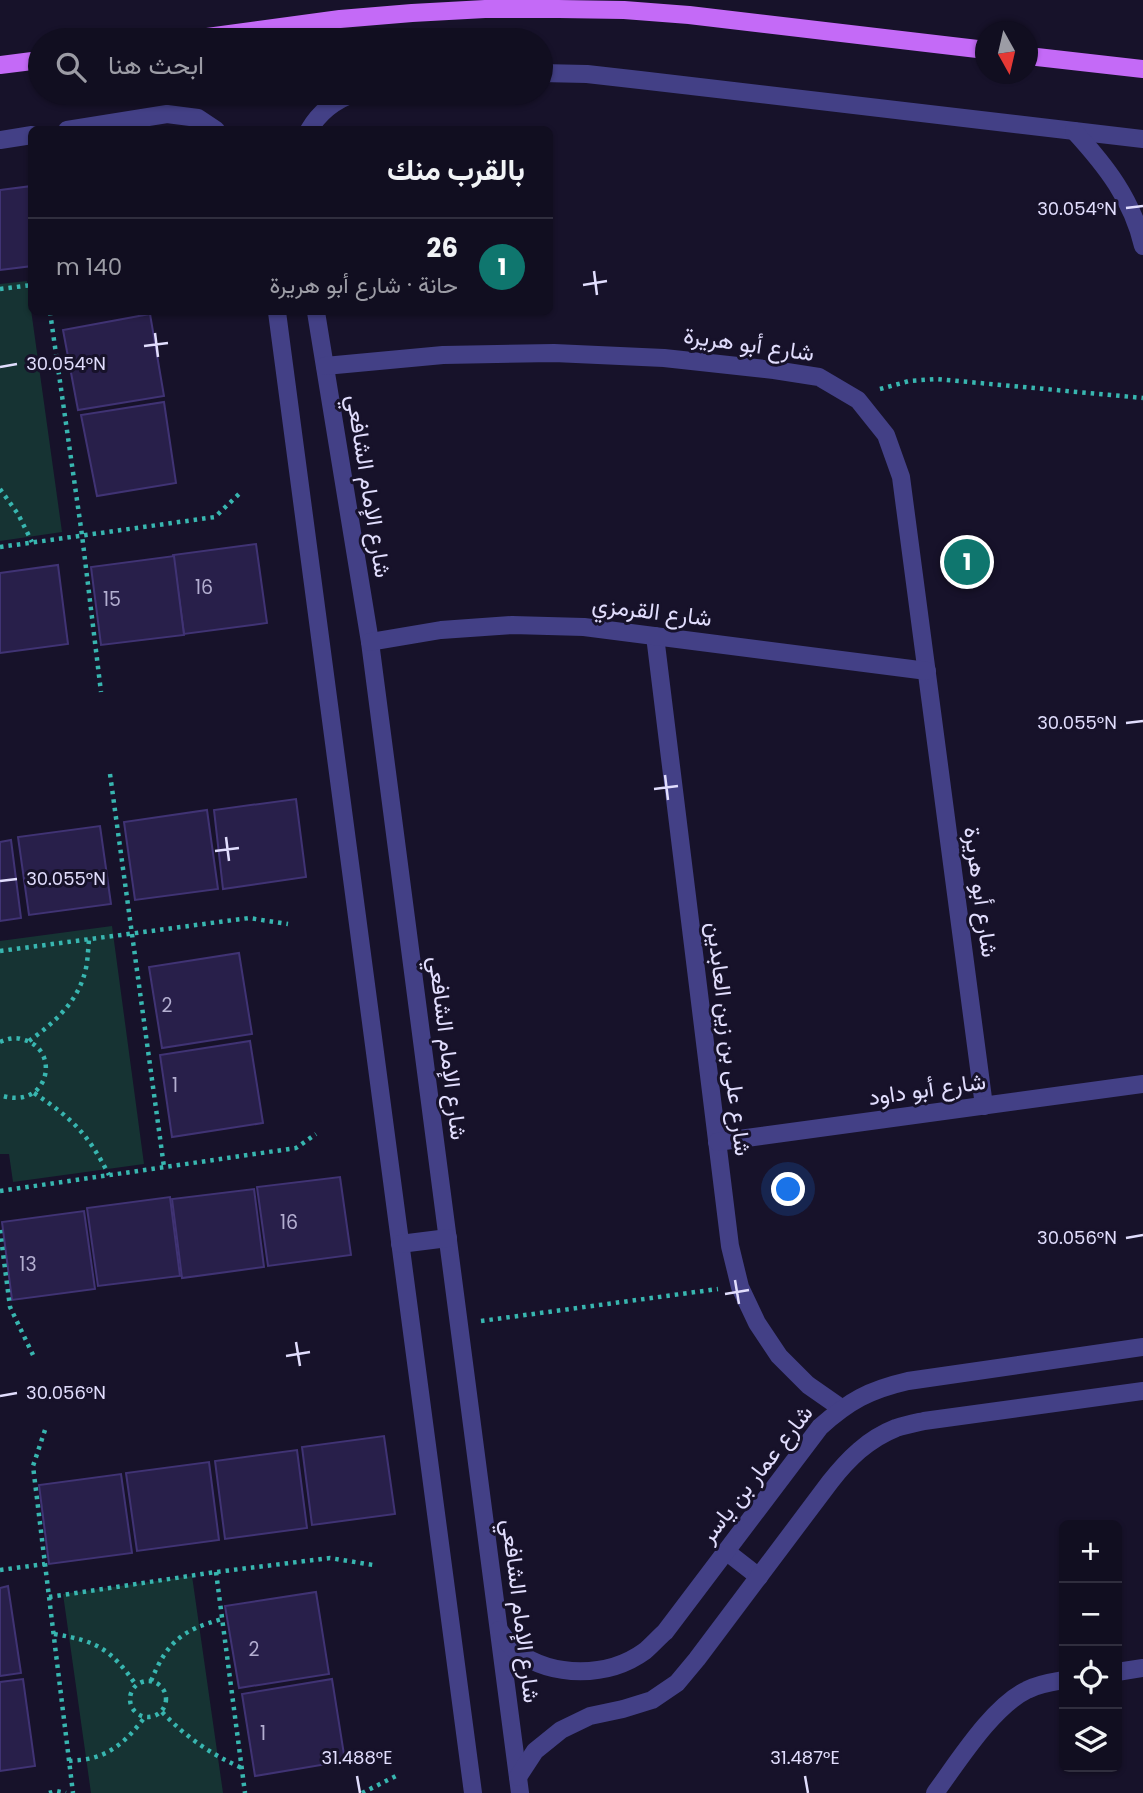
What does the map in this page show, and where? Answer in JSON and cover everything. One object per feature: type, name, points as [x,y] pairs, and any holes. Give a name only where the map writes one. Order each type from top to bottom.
[{"type":"main road","points":[[274,28],[340,19],[485,9],[624,10],[702,16],[975,49]]},
{"type":"main road","points":[[1038,56],[1143,69]]},
{"type":"main road","points":[[1118,66],[1143,56]]},
{"type":"main road","points":[[0,65],[28,62]]},
{"type":"street","points":[[553,73],[587,74],[1143,139]]},
{"type":"street","points":[[312,126],[331,105]]},
{"type":"street","points":[[92,126],[167,114],[198,118],[210,126]]},
{"type":"street","points":[[1074,131],[1102,162],[1125,197],[1143,246]]},
{"type":"street","points":[[0,140],[28,136]]},
{"type":"street","points":[[277,315],[472,1793]]},
{"type":"street","name":"شارع الإمام الشافعي","points":[[316,315],[370,642],[519,1785]]},
{"type":"street","name":"شارع أبو هريرة","points":[[325,366],[443,355],[554,353],[664,358],[819,377],[858,400],[887,435],[901,477],[984,1106]]},
{"type":"street","name":"شارع القرمزي","points":[[370,642],[441,630],[512,625],[584,627],[927,671]]},
{"type":"street","name":"شارع على بن زين العابدين","points":[[655,636],[730,1246],[740,1287],[757,1323],[779,1356],[808,1385],[841,1408]]},
{"type":"street","name":"شارع أبو داود","points":[[717,1142],[1143,1084]]},
{"type":"street","points":[[400,1244],[448,1238]]},
{"type":"street","name":"شارع عمار بن ياسر","points":[[499,1629],[514,1650],[547,1666],[565,1671],[593,1671],[620,1664],[645,1651],[665,1632],[820,1427],[841,1408],[862,1395],[884,1386],[908,1381],[1143,1347]]},
{"type":"street","points":[[519,1785],[535,1751],[561,1730],[590,1716],[623,1710],[652,1700],[677,1683],[848,1460],[870,1442],[896,1428],[924,1421],[1143,1391]]},
{"type":"street","points":[[727,1552],[759,1577]]},
{"type":"street","points":[[1122,1671],[1143,1668]]},
{"type":"street","points":[[935,1793],[988,1722],[1006,1703],[1027,1689],[1059,1681]]},
{"type":"path","points":[[0,289],[28,286]]},
{"type":"path","points":[[50,315],[101,692]]},
{"type":"path","points":[[858,400],[883,388],[909,381],[936,379],[1143,398]]},
{"type":"path","points":[[0,489],[18,514],[32,542]]},
{"type":"path","points":[[0,547],[215,517],[239,494]]},
{"type":"path","points":[[110,774],[164,1167]]},
{"type":"path","points":[[0,951],[249,918],[288,924]]},
{"type":"path","points":[[29,1041],[54,1023],[73,999],[85,971],[89,940]]},
{"type":"path","points":[[0,1042],[17,1038],[29,1041],[43,1055],[46,1065],[45,1076],[34,1093],[24,1098],[12,1099],[0,1095]]},
{"type":"path","points":[[34,1093],[79,1127],[96,1150],[109,1175]]},
{"type":"path","points":[[0,1191],[296,1148],[316,1134]]},
{"type":"path","points":[[0,1230],[10,1307],[33,1355]]},
{"type":"path","points":[[459,1324],[740,1287]]},
{"type":"path","points":[[45,1430],[33,1466],[73,1793]]},
{"type":"path","points":[[49,1597],[330,1558],[373,1564]]},
{"type":"path","points":[[0,1570],[45,1564]]},
{"type":"path","points":[[216,1572],[246,1793]]},
{"type":"path","points":[[151,1681],[160,1658],[177,1639],[198,1626],[222,1619]]},
{"type":"path","points":[[54,1634],[80,1638],[103,1648],[122,1665],[136,1685]]},
{"type":"path","points":[[151,1681],[165,1690],[167,1702],[162,1712],[145,1717],[135,1712],[130,1701],[136,1685],[151,1681]]},
{"type":"path","points":[[162,1712],[198,1745],[242,1768]]},
{"type":"path","points":[[69,1760],[92,1758],[113,1749],[132,1735],[145,1717]]},
{"type":"path","points":[[362,1793],[398,1775]]},
{"type":"path","points":[[49,1793],[66,1793]]},
{"type":"green space","points":[[27,281],[28,315],[32,315],[62,532],[0,541],[0,284]]},
{"type":"green space","points":[[112,926],[144,1164],[13,1182],[9,1154],[0,1154],[0,941]]},
{"type":"green space","points":[[192,1576],[223,1793],[91,1793],[63,1594]]},
{"type":"building","points":[[28,186],[28,266],[0,270],[0,190]]},
{"type":"building","points":[[150,315],[164,396],[78,410],[63,330]]},
{"type":"building","points":[[164,402],[176,483],[97,496],[81,415]]},
{"type":"building","points":[[256,544],[267,623],[184,634],[173,555]]},
{"type":"building","points":[[174,556],[184,635],[101,645],[91,567]]},
{"type":"building","points":[[58,565],[68,644],[0,653],[0,573]]},
{"type":"building","points":[[296,799],[306,877],[223,889],[214,810]]},
{"type":"building","points":[[207,810],[218,889],[135,900],[124,822]]},
{"type":"building","points":[[100,826],[111,904],[29,915],[18,837]]},
{"type":"building","points":[[11,840],[21,918],[0,921],[0,842]]},
{"type":"building","points":[[239,953],[252,1034],[162,1048],[149,967]]},
{"type":"building","points":[[250,1041],[263,1123],[172,1137],[160,1055]]},
{"type":"building","points":[[340,1177],[351,1255],[268,1266],[257,1187]]},
{"type":"building","points":[[254,1189],[264,1267],[182,1278],[172,1199]]},
{"type":"building","points":[[170,1197],[180,1276],[98,1286],[87,1208]]},
{"type":"building","points":[[84,1211],[95,1289],[12,1300],[2,1222]]},
{"type":"building","points":[[384,1436],[395,1514],[312,1525],[302,1447]]},
{"type":"building","points":[[297,1450],[307,1528],[225,1539],[215,1461]]},
{"type":"building","points":[[209,1462],[219,1540],[137,1551],[126,1473]]},
{"type":"building","points":[[121,1474],[132,1553],[49,1564],[39,1485]]},
{"type":"building","points":[[8,1586],[21,1673],[0,1676],[0,1588]]},
{"type":"building","points":[[316,1592],[329,1674],[239,1688],[225,1606]]},
{"type":"building","points":[[23,1679],[35,1766],[0,1771],[0,1682]]},
{"type":"building","points":[[332,1679],[345,1761],[255,1776],[242,1694]]},
{"type":"place","name":"26","points":[[967,562]]}]
